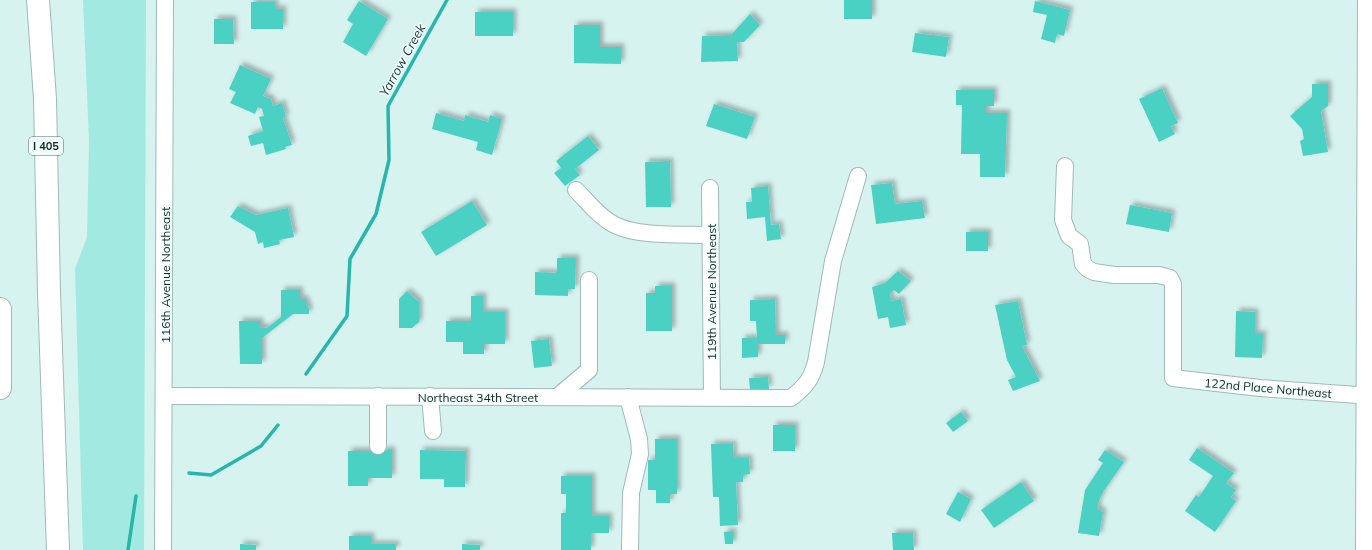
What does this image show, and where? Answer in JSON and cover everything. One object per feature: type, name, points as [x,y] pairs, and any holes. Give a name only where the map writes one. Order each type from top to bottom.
[{"type":"highway","name":"I 405","points":[[38,0],[45,99],[49,292],[43,364],[43,550]]},
{"type":"highway","points":[[49,292],[58,550]]},
{"type":"highway","points":[[0,309],[0,388]]},
{"type":"street","name":"116th Avenue Northeast","points":[[163,550],[165,0]]},
{"type":"street","points":[[1364,550],[1368,396],[1368,3]]},
{"type":"street","name":"122nd Place Northeast","points":[[1065,166],[1063,220],[1069,236],[1080,244],[1083,264],[1094,272],[1114,275],[1159,275],[1170,278],[1173,284],[1173,378],[1260,388],[1368,396]]},
{"type":"street","name":"Northeast 34th Street","points":[[164,396],[791,398],[803,388],[812,376],[816,362],[833,261],[858,176]]},
{"type":"street","name":"119th Avenue Northeast","points":[[710,188],[712,397]]},
{"type":"street","points":[[576,190],[604,218],[623,229],[641,232],[710,235]]},
{"type":"street","points":[[557,397],[589,370],[589,280]]},
{"type":"street","points":[[378,396],[378,446]]},
{"type":"street","points":[[430,396],[433,431]]},
{"type":"street","points":[[628,397],[639,439],[640,454],[632,494],[630,550]]},
{"type":"shaded area","points":[[83,0],[146,0],[144,550],[83,550],[75,269],[87,237],[89,141]]},
{"type":"building","points":[[844,0],[872,0],[872,19],[844,19]]},
{"type":"building","points":[[359,1],[388,19],[366,56],[343,42],[353,24],[347,20]]},
{"type":"building","points":[[1035,1],[1070,10],[1064,36],[1057,34],[1055,43],[1041,39],[1047,15],[1033,12]]},
{"type":"building","points":[[251,2],[275,2],[275,9],[283,9],[283,29],[251,29]]},
{"type":"building","points":[[475,12],[513,12],[513,36],[475,36]]},
{"type":"building","points":[[750,14],[760,25],[744,42],[737,42],[738,61],[701,62],[702,36],[731,35]]},
{"type":"building","points":[[214,19],[233,19],[234,44],[214,44]]},
{"type":"building","points":[[574,25],[600,25],[600,47],[621,47],[621,64],[574,63]]},
{"type":"building","points":[[915,33],[949,37],[946,57],[912,52]]},
{"type":"building","points":[[240,65],[271,79],[263,96],[271,99],[273,106],[282,103],[286,117],[283,118],[292,145],[285,147],[286,149],[266,155],[263,143],[251,146],[248,136],[263,131],[259,117],[264,116],[262,109],[258,107],[255,114],[230,103],[236,92],[229,89]]},
{"type":"building","points":[[1312,84],[1328,84],[1328,106],[1321,111],[1328,152],[1303,156],[1300,141],[1304,139],[1302,129],[1290,116],[1312,97]]},
{"type":"building","points":[[1162,88],[1178,123],[1171,126],[1175,134],[1159,142],[1139,99]]},
{"type":"building","points":[[956,90],[994,90],[994,106],[986,106],[986,113],[1007,113],[1005,177],[980,177],[980,154],[961,154],[962,105],[956,105]]},
{"type":"building","points":[[714,104],[755,117],[747,139],[706,126]]},
{"type":"building","points":[[436,113],[464,121],[465,115],[488,122],[490,115],[502,119],[492,155],[476,150],[478,142],[432,129]]},
{"type":"building","points":[[588,136],[599,150],[575,169],[580,175],[565,186],[554,173],[561,168],[556,161]]},
{"type":"building","points":[[670,161],[671,207],[646,207],[645,162]]},
{"type":"building","points":[[892,183],[895,204],[922,201],[925,218],[876,224],[871,185]]},
{"type":"building","points":[[768,186],[771,225],[779,224],[781,239],[767,241],[765,217],[747,219],[746,202],[752,202],[751,188]]},
{"type":"building","points":[[472,201],[487,225],[436,256],[421,232]]},
{"type":"building","points":[[1130,205],[1172,213],[1169,232],[1126,224]]},
{"type":"building","points":[[238,206],[256,215],[288,208],[294,237],[279,240],[280,244],[264,248],[263,242],[258,244],[255,232],[230,217]]},
{"type":"building","points":[[966,232],[988,232],[988,251],[966,251]]},
{"type":"building","points":[[557,258],[576,258],[575,289],[568,289],[568,296],[535,295],[535,272],[557,273]]},
{"type":"building","points":[[898,271],[911,281],[899,294],[894,290],[890,294],[891,301],[901,299],[906,325],[890,328],[888,317],[878,319],[872,287],[885,283]]},
{"type":"building","points":[[655,286],[672,286],[672,331],[646,331],[646,293],[655,293]]},
{"type":"building","points":[[281,290],[300,290],[300,299],[306,299],[309,314],[293,314],[262,338],[262,364],[240,364],[239,321],[260,321],[260,327],[267,328],[281,317]]},
{"type":"building","points":[[407,291],[419,302],[419,322],[412,328],[399,328],[399,299]]},
{"type":"building","points":[[471,296],[483,296],[483,312],[505,312],[505,344],[484,344],[484,354],[463,354],[463,342],[446,342],[446,321],[471,321]]},
{"type":"building","points":[[775,299],[776,335],[785,335],[785,344],[758,344],[758,357],[742,358],[742,338],[757,338],[756,321],[750,321],[750,300]]},
{"type":"building","points":[[1018,301],[1027,345],[1022,346],[1040,381],[1013,391],[1008,380],[1016,377],[1007,360],[995,305]]},
{"type":"building","points":[[1236,311],[1255,312],[1255,334],[1263,334],[1262,358],[1235,357]]},
{"type":"building","points":[[549,339],[552,366],[534,368],[531,341]]},
{"type":"building","points":[[768,377],[769,389],[750,389],[749,378]]},
{"type":"building","points":[[961,412],[968,421],[953,432],[946,423]]},
{"type":"building","points":[[773,425],[795,425],[795,451],[773,451]]},
{"type":"building","points":[[655,439],[677,439],[677,494],[670,494],[670,503],[656,503],[656,490],[648,490],[648,460],[655,460]]},
{"type":"building","points":[[711,444],[733,444],[734,458],[749,458],[750,474],[743,475],[743,482],[736,482],[738,525],[720,526],[719,497],[713,497]]},
{"type":"building","points":[[1197,448],[1234,473],[1226,483],[1236,490],[1231,497],[1236,501],[1215,532],[1185,511],[1196,495],[1199,497],[1213,476],[1189,460]]},
{"type":"building","points":[[392,450],[392,478],[368,478],[368,486],[348,486],[348,451]]},
{"type":"building","points":[[420,450],[466,451],[465,487],[444,487],[444,479],[420,479]]},
{"type":"building","points":[[1105,450],[1124,462],[1103,492],[1099,501],[1097,508],[1103,512],[1099,536],[1078,533],[1085,490],[1103,463],[1098,460]]},
{"type":"building","points":[[561,476],[592,476],[592,516],[609,516],[609,533],[591,533],[591,550],[561,550],[561,513],[566,513],[566,494],[561,494]]},
{"type":"building","points":[[1021,482],[1034,501],[994,528],[981,510]]},
{"type":"building","points":[[958,492],[971,499],[960,522],[946,514]]},
{"type":"building","points":[[733,531],[733,544],[725,544],[724,532]]},
{"type":"building","points":[[892,533],[913,533],[914,550],[893,550]]},
{"type":"building","points":[[349,536],[371,536],[371,544],[396,544],[396,550],[349,550]]},
{"type":"building","points":[[240,544],[256,545],[256,550],[240,550]]},
{"type":"building","points":[[462,544],[480,545],[480,550],[462,550]]},
{"type":"waterway","name":"Yarrow Creek","points":[[306,374],[347,316],[350,259],[376,214],[389,160],[388,106],[447,0]]},
{"type":"waterway","name":"Yarrow Creek","points":[[189,473],[211,475],[261,446],[278,425]]},
{"type":"waterway","name":"Yarrow Creek","points":[[128,550],[136,496]]}]
